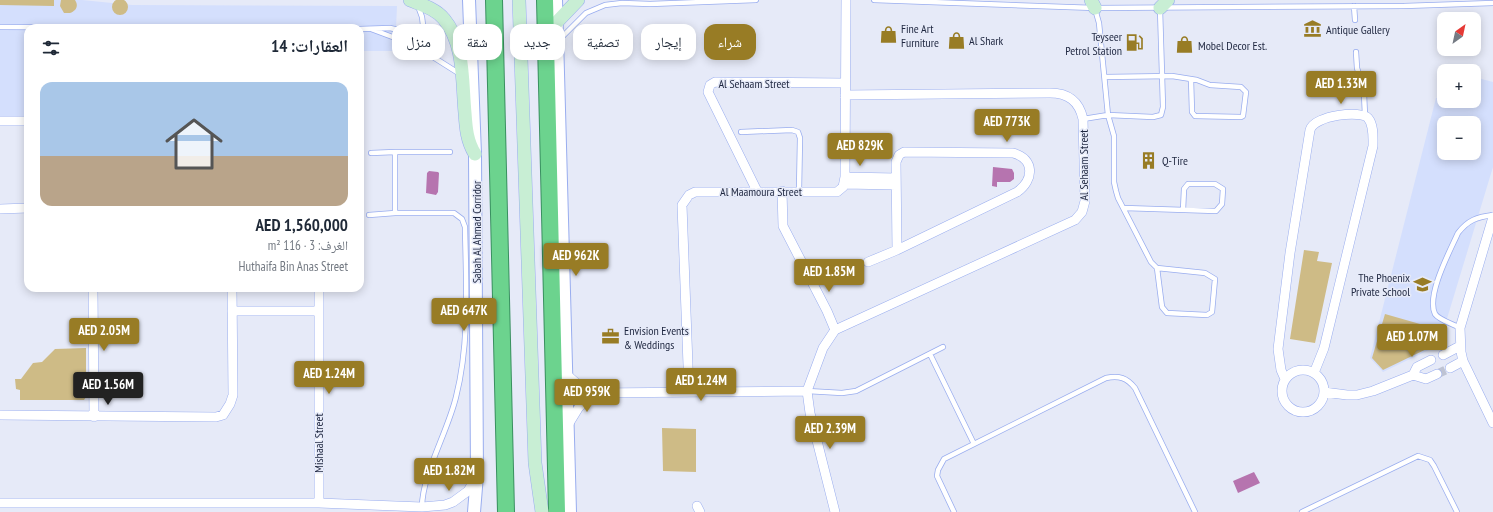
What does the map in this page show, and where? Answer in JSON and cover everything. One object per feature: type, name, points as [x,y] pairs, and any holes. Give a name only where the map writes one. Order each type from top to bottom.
[{"type":"highway","name":"Sabah Al Ahmad Corridor","points":[[494,0],[506,512]]},
{"type":"highway","points":[[546,0],[557,512]]},
{"type":"main road","points":[[519,0],[535,463],[542,512]]},
{"type":"main road","points":[[556,22],[578,0]]},
{"type":"main road","points":[[413,1],[433,10],[444,18],[457,41],[462,75],[467,135],[475,154]]},
{"type":"street","name":"Sabah Al Ahmad Corridor","points":[[469,0],[475,154],[477,475],[474,512]]},
{"type":"street","points":[[556,0],[556,22]]},
{"type":"street","points":[[846,0],[845,180],[896,181]]},
{"type":"street","points":[[557,60],[570,512]]},
{"type":"street","name":"Al Sehaam Street","points":[[757,192],[708,92],[710,85],[715,82],[845,83]]},
{"type":"street","name":"Al Sehaam Street","points":[[835,330],[1075,220],[1082,212],[1085,201],[1083,119],[1081,108],[1067,96],[1058,93],[845,95]]},
{"type":"street","points":[[1285,379],[1281,370],[1278,349],[1290,253],[1310,130],[1313,123],[1323,118],[1361,114],[1365,116],[1371,124],[1373,146],[1324,348],[1314,373]]},
{"type":"street","points":[[0,121],[24,121]]},
{"type":"street","points":[[868,262],[897,250],[1017,192],[1028,182],[1030,176],[1027,162],[1024,158],[1013,153],[904,152],[897,157],[897,250]]},
{"type":"street","name":"Al Maamoura Street","points":[[689,392],[682,204],[689,195],[695,192],[837,192],[843,188],[845,180]]},
{"type":"street","points":[[782,191],[783,226],[827,311],[835,330],[823,348],[807,391],[810,413],[834,512]]},
{"type":"street","points":[[0,209],[24,208]]},
{"type":"street","points":[[1493,216],[1490,237],[1460,328],[1460,346],[1463,361],[1493,423]]},
{"type":"street","points":[[93,292],[94,417]]},
{"type":"street","points":[[0,415],[94,417],[216,417],[223,415],[230,404],[233,395],[232,292]]},
{"type":"street","name":"Mishaal Street","points":[[318,503],[319,292]]},
{"type":"street","points":[[232,311],[318,311]]},
{"type":"street","points":[[1443,355],[1460,346]]},
{"type":"street","points":[[1413,375],[1417,367],[1431,360]]},
{"type":"street","points":[[1450,368],[1463,361]]},
{"type":"street","points":[[1301,370],[1314,373],[1321,381],[1324,392],[1320,402],[1312,409],[1296,410],[1284,400],[1282,389],[1285,379],[1292,372],[1301,370]]},
{"type":"street","points":[[1324,392],[1347,396],[1356,395],[1373,391],[1413,375],[1426,379],[1437,374]]},
{"type":"street","points":[[567,375],[581,387],[595,393],[807,391]]},
{"type":"street","points":[[568,425],[579,407],[595,393]]},
{"type":"street","points":[[1484,405],[1493,401]]},
{"type":"street","points":[[0,502],[126,507],[318,503],[423,510],[453,502],[468,491],[477,475]]},
{"type":"lane","points":[[565,34],[586,13],[604,5],[622,3],[756,0]]},
{"type":"lane","points":[[874,0],[1093,4],[1354,6],[1493,4]]},
{"type":"lane","points":[[364,29],[390,28],[410,34],[418,32],[423,25],[423,21],[413,1]]},
{"type":"lane","points":[[1093,4],[1099,23],[1108,115],[1114,136],[1114,182],[1118,198],[1151,262],[1157,268],[1162,307],[1167,313],[1207,315],[1212,312],[1215,283],[1214,279],[1210,275],[1205,273],[1157,268]]},
{"type":"lane","points":[[1083,119],[1108,115],[1153,117],[1160,115],[1163,107],[1162,76],[1164,4]]},
{"type":"lane","points":[[1354,6],[1355,20]]},
{"type":"lane","points":[[0,27],[24,27]]},
{"type":"lane","points":[[371,29],[414,45],[462,75]]},
{"type":"lane","points":[[1356,52],[1357,68],[1362,84]]},
{"type":"lane","points":[[1105,77],[1162,76],[1191,79],[1210,85],[1236,86],[1244,88],[1246,92],[1243,116],[1195,116],[1192,112],[1191,79]]},
{"type":"lane","points":[[1364,94],[1365,116]]},
{"type":"lane","points":[[740,132],[792,130],[798,132],[800,138],[799,191]]},
{"type":"lane","points":[[371,152],[450,152]]},
{"type":"lane","points":[[395,152],[396,213]]},
{"type":"lane","points":[[1124,208],[1183,210],[1216,211],[1222,204],[1223,188],[1218,184],[1188,184],[1184,189],[1183,210]]},
{"type":"lane","points":[[369,215],[396,213],[454,213],[462,219],[464,227],[465,321],[462,372],[450,418],[427,477],[422,496],[423,510]]},
{"type":"lane","points":[[1460,328],[1435,314],[1433,305],[1435,290],[1458,233],[1462,227],[1472,219],[1493,216]]},
{"type":"lane","points":[[807,391],[842,393],[856,391],[943,347]]},
{"type":"lane","points":[[930,354],[974,444]]},
{"type":"lane","points":[[954,512],[939,483],[938,470],[944,459],[1106,378],[1114,376],[1122,377],[1130,381],[1135,388],[1195,512]]},
{"type":"lane","points":[[1302,512],[1418,456],[1425,457],[1434,466],[1457,512]]},
{"type":"shaded area","points":[[117,-1],[123,-1],[128,4],[126,13],[123,15],[117,15],[112,10],[112,4]]},
{"type":"shaded area","points":[[0,0],[82,0],[132,5],[397,6],[396,24],[392,24],[392,51],[364,51],[364,24],[24,24],[24,117],[0,117]]},
{"type":"shaded area","points":[[0,0],[54,0],[54,6],[0,5]]},
{"type":"shaded area","points":[[61,0],[75,0],[77,4],[74,11],[64,13],[60,6]]},
{"type":"shaded area","name":"The Phoenix Private School","points":[[1481,79],[1493,82],[1493,167],[1439,345],[1383,372],[1370,358],[1436,98],[1437,108],[1481,108]]},
{"type":"shaded area","points":[[993,167],[1012,169],[1014,179],[1010,182],[997,182],[997,187],[992,186]]},
{"type":"shaded area","points":[[429,171],[439,173],[438,192],[436,195],[426,193],[427,173]]},
{"type":"shaded area","points":[[1304,250],[1319,252],[1317,261],[1332,263],[1315,343],[1290,339]]},
{"type":"shaded area","points":[[1385,314],[1441,330],[1437,344],[1383,370],[1372,358]]},
{"type":"shaded area","points":[[86,348],[86,397],[84,400],[20,400],[20,390],[16,389],[15,379],[21,379],[33,363],[42,362],[55,349]]},
{"type":"shaded area","points":[[662,428],[696,429],[696,472],[663,471]]},
{"type":"shaded area","points":[[1254,472],[1260,483],[1238,493],[1233,481]]},
{"type":"tunnel","points":[[1437,374],[1450,368]]},
{"type":"place","name":"Antique Gallery","points":[[1313,29]]},
{"type":"place","name":"Fine Art Furniture","points":[[888,35]]},
{"type":"place","name":"Al Shark","points":[[956,40]]},
{"type":"place","name":"Teyseer Petrol Station","points":[[1135,43]]},
{"type":"place","name":"Mobel Decor Est.","points":[[1185,45]]},
{"type":"place","name":"Q-Tire","points":[[1149,160]]},
{"type":"place","name":"The Phoenix Private School","points":[[1423,284]]},
{"type":"place","name":"Envision Events & Weddings","points":[[611,337]]}]
